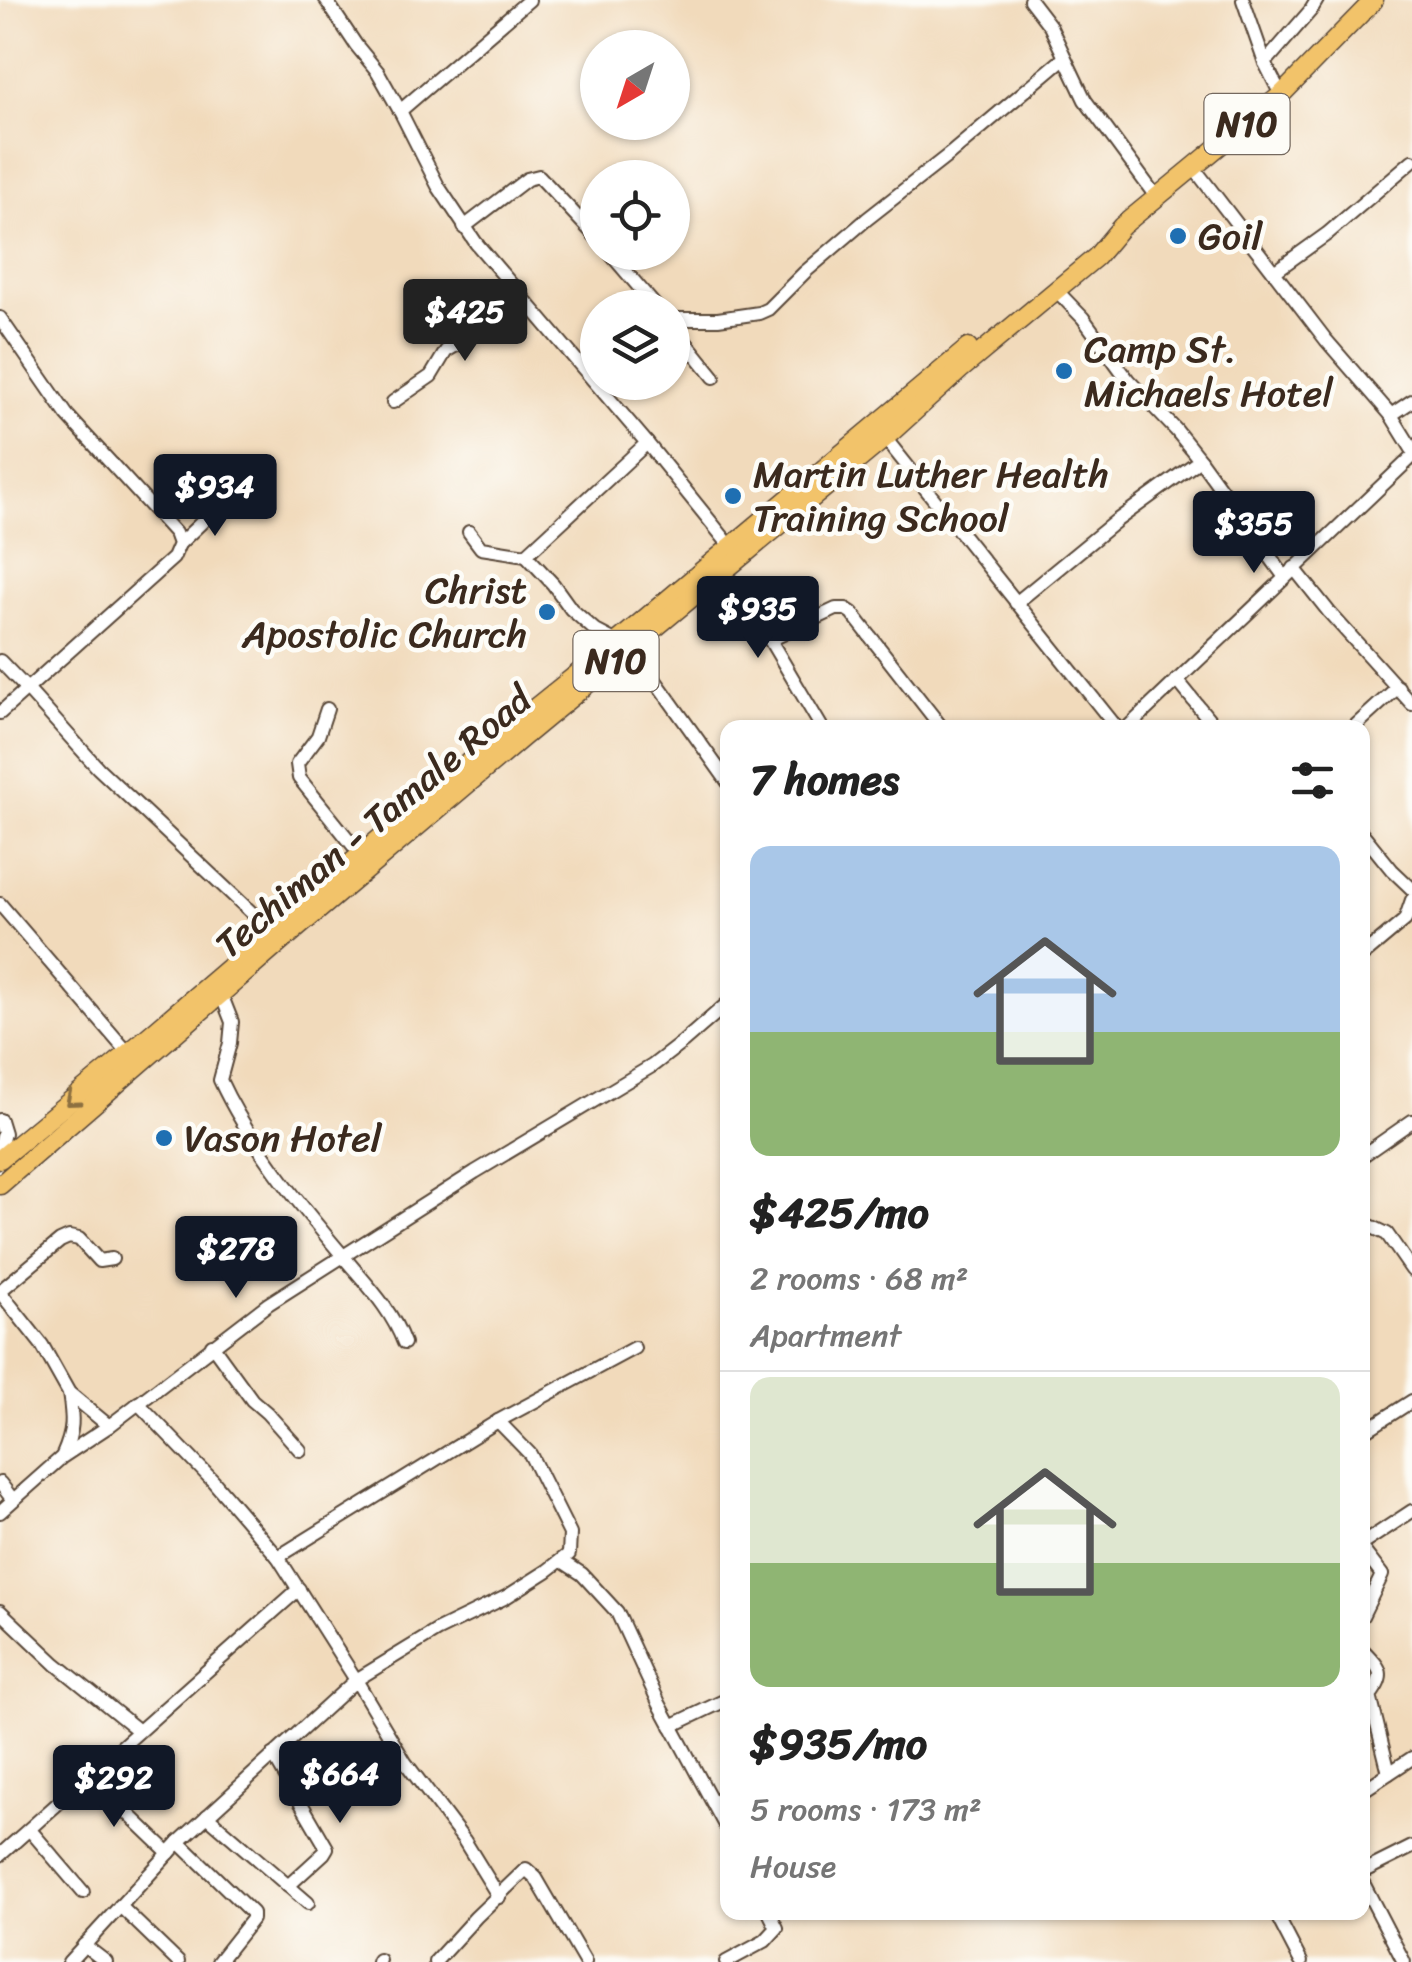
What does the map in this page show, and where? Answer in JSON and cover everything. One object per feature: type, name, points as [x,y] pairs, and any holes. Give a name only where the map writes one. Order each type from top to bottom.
[{"type":"highway","name":"Techiman - Tamale Road","points":[[0,1159],[490,744],[718,577],[885,438],[1096,257],[1122,226],[1281,96],[1374,0]]},
{"type":"highway","name":"Techiman - Tamale Road","points":[[0,1185],[522,738],[731,547],[1088,248],[1110,239]]},
{"type":"street","points":[[326,0],[378,72],[464,228],[580,363]]},
{"type":"street","points":[[400,111],[529,0]]},
{"type":"street","points":[[1030,0],[1050,26],[1086,100],[1157,198]]},
{"type":"street","points":[[1244,0],[1264,63],[1281,96]]},
{"type":"street","points":[[1264,63],[1316,0]]},
{"type":"street","points":[[690,321],[759,314],[768,309],[867,219],[1064,58]]},
{"type":"street","points":[[1274,272],[1412,161]]},
{"type":"street","points":[[1194,168],[1326,340],[1390,415],[1412,449]]},
{"type":"street","points":[[464,228],[533,176],[539,176],[580,220]]},
{"type":"street","points":[[625,270],[642,290]]},
{"type":"street","points":[[1056,290],[1083,318],[1128,380],[1176,430],[1289,572],[1412,704]]},
{"type":"street","points":[[393,402],[431,376],[446,351],[527,303]]},
{"type":"street","points":[[0,318],[67,415],[175,533],[179,544]]},
{"type":"street","points":[[690,346],[714,377]]},
{"type":"street","points":[[611,400],[731,547]]},
{"type":"street","points":[[1390,415],[1412,402]]},
{"type":"street","points":[[885,438],[1111,720]]},
{"type":"street","points":[[526,555],[646,443]]},
{"type":"street","points":[[1135,720],[1412,457]]},
{"type":"street","points":[[1016,603],[1116,521],[1200,460]]},
{"type":"street","points":[[0,713],[173,558],[179,544],[221,504]]},
{"type":"street","points":[[468,532],[481,548],[526,555],[571,609],[596,631],[624,645],[720,771]]},
{"type":"street","points":[[718,577],[770,640],[817,720]]},
{"type":"street","points":[[770,640],[836,609],[846,609],[936,720]]},
{"type":"street","points":[[0,661],[98,768],[270,930]]},
{"type":"street","points":[[1177,680],[1210,720]]},
{"type":"street","points":[[1362,720],[1398,687]]},
{"type":"street","points":[[327,709],[318,736],[297,764],[299,778],[360,854]]},
{"type":"street","points":[[1370,843],[1392,870],[1411,884]]},
{"type":"street","points":[[1370,949],[1405,920],[1412,900]]},
{"type":"street","points":[[0,904],[128,1052]]},
{"type":"street","points":[[220,994],[232,1022],[220,1080],[243,1125],[386,1308],[404,1343]]},
{"type":"street","points":[[0,1512],[62,1457],[109,1426],[268,1304],[475,1172],[652,1066],[720,1010]]},
{"type":"street","points":[[0,1120],[4,1133],[0,1148]]},
{"type":"street","points":[[1370,1150],[1412,1121]]},
{"type":"street","points":[[1370,1226],[1387,1234],[1412,1270]]},
{"type":"street","points":[[62,1457],[74,1420],[69,1393],[42,1345],[0,1291],[69,1236],[79,1240],[99,1261],[112,1260]]},
{"type":"street","points":[[212,1345],[252,1400],[300,1450]]},
{"type":"street","points":[[278,1557],[498,1421],[634,1348]]},
{"type":"street","points":[[69,1393],[109,1426]]},
{"type":"street","points":[[1370,1428],[1412,1401]]},
{"type":"street","points":[[138,1403],[213,1481],[278,1557],[405,1762],[464,1840],[499,1897]]},
{"type":"street","points":[[69,1962],[206,1816],[356,1680],[438,1630],[506,1597],[569,1554],[570,1534],[530,1454],[498,1421]]},
{"type":"street","points":[[0,1483],[14,1500]]},
{"type":"street","points":[[1370,1541],[1412,1512]]},
{"type":"street","points":[[1370,1558],[1382,1575],[1370,1600]]},
{"type":"street","points":[[562,1561],[582,1574],[617,1612],[671,1726],[720,1816]]},
{"type":"street","points":[[0,1855],[299,1589]]},
{"type":"street","points":[[0,1611],[56,1664],[139,1731]]},
{"type":"street","points":[[1370,1659],[1381,1671],[1381,1681],[1370,1696],[1389,1773]]},
{"type":"street","points":[[671,1726],[720,1703]]},
{"type":"street","points":[[272,1755],[327,1848],[288,1886]]},
{"type":"street","points":[[1370,1786],[1412,1758]]},
{"type":"street","points":[[89,1776],[252,1912],[252,1918],[218,1962]]},
{"type":"street","points":[[206,1816],[308,1903]]},
{"type":"street","points":[[30,1830],[84,1892]]},
{"type":"street","points":[[1370,1868],[1412,1847]]},
{"type":"street","points":[[435,1962],[523,1870],[536,1878],[585,1962]]},
{"type":"street","points":[[1370,1896],[1404,1962]]},
{"type":"street","points":[[120,1906],[178,1962]]},
{"type":"street","points":[[726,1962],[765,1941],[777,1928],[773,1920]]},
{"type":"street","points":[[1279,1920],[1300,1962]]},
{"type":"street","points":[[84,1945],[106,1962]]},
{"type":"place","name":"Goil","points":[[1178,236]]},
{"type":"place","name":"Camp St. Michaels Hotel","points":[[1064,371]]},
{"type":"place","name":"Martin Luther Health Training School","points":[[733,496]]},
{"type":"place","name":"Christ Apostolic Church","points":[[547,612]]},
{"type":"place","name":"Vason Hotel","points":[[164,1138]]}]
